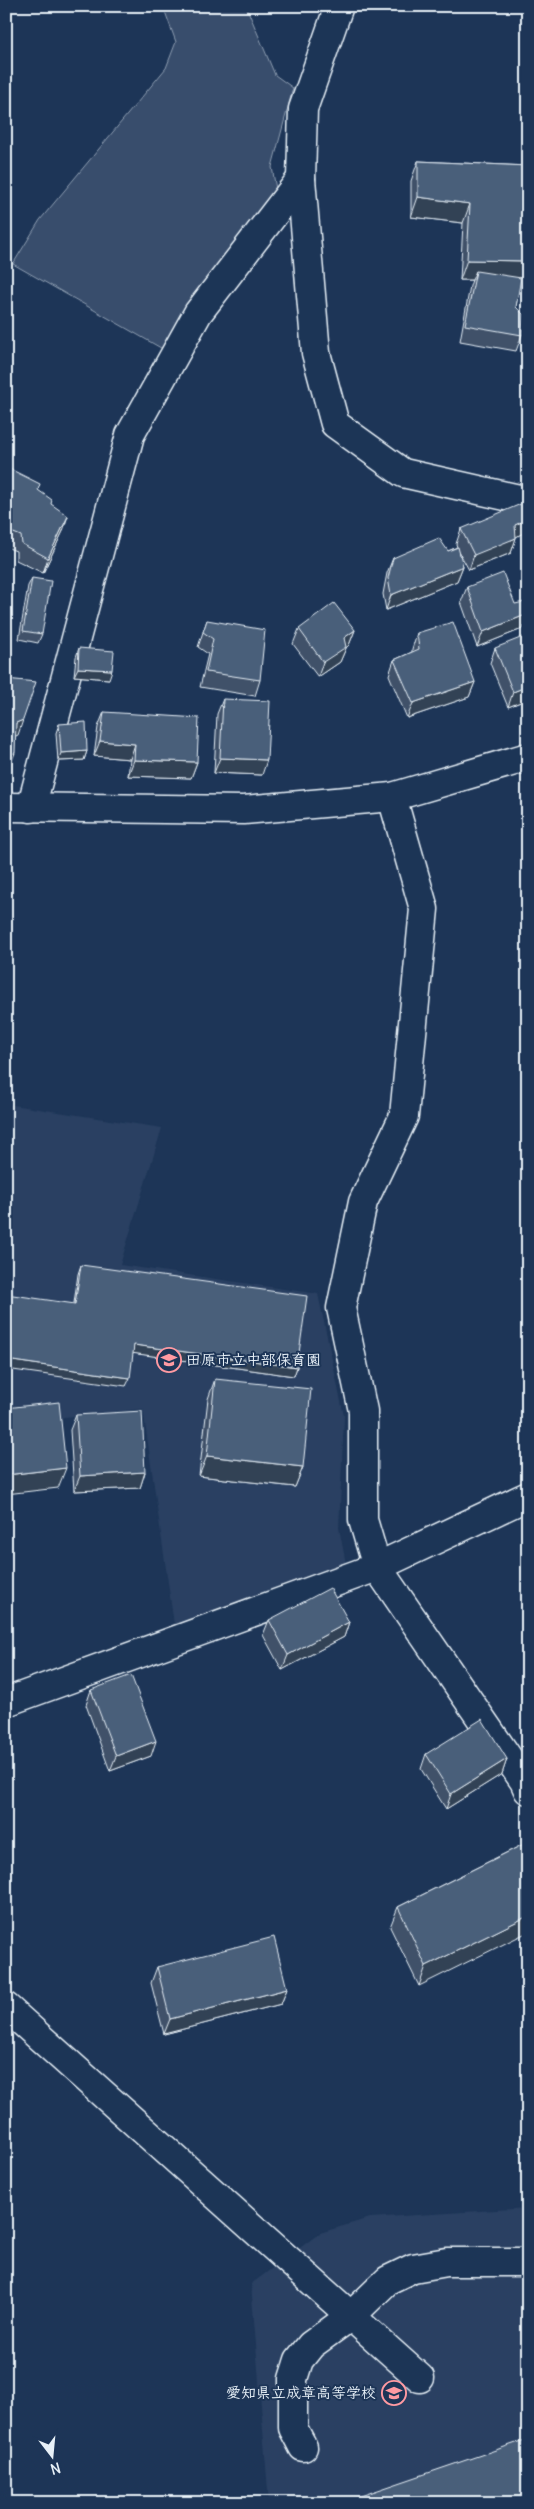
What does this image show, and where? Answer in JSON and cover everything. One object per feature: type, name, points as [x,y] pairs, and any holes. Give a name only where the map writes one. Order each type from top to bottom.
[{"type":"street","points":[[339,6],[303,109],[301,179],[316,354],[335,424],[403,473],[528,501]]},
{"type":"street","points":[[301,179],[198,313],[130,435],[19,807],[244,810],[392,797],[528,757]]},
{"type":"street","points":[[392,797],[424,909],[404,1116],[363,1202],[341,1308],[363,1411],[363,1520],[377,1567],[524,1781],[528,1790]]},
{"type":"street","points":[[6,1702],[377,1567],[528,1496]]},
{"type":"street","points":[[6,2007],[420,2378]]},
{"type":"street","points":[[303,2447],[293,2428],[293,2379],[299,2360],[311,2345],[351,2316],[388,2280],[413,2268],[447,2262],[528,2262]]},
{"type":"shaded area","points":[[163,6],[246,6],[275,75],[293,88],[272,167],[277,195],[168,352],[13,264],[40,220],[166,68],[176,42]]},
{"type":"shaded area","name":"田原市立中部保育園","points":[[6,1104],[162,1128],[120,1265],[318,1294],[344,1416],[339,1528],[346,1564],[174,1624],[143,1409],[6,1423]]},
{"type":"shaded area","name":"愛知県立成章高等学校","points":[[528,2208],[528,2503],[269,2503],[251,2284],[320,2233],[370,2218]]},
{"type":"building","points":[[418,161],[528,166],[528,261],[467,260],[470,204],[418,197]]},
{"type":"building","points":[[476,271],[521,278],[516,307],[523,314],[522,335],[465,325]]},
{"type":"building","points":[[6,467],[40,484],[38,490],[52,500],[51,504],[68,516],[48,558],[22,544],[21,536],[6,530]]},
{"type":"building","points":[[521,504],[528,519],[515,525],[516,538],[474,555],[461,529]]},
{"type":"building","points":[[439,538],[448,551],[458,547],[463,566],[391,595],[388,578],[393,558]]},
{"type":"building","points":[[503,573],[515,604],[524,602],[528,614],[483,632],[467,587]]},
{"type":"building","points":[[32,578],[51,581],[42,634],[23,631]]},
{"type":"building","points":[[334,603],[355,630],[344,638],[346,647],[323,662],[299,629]]},
{"type":"building","points":[[207,620],[265,630],[260,680],[206,672],[213,639],[203,632]]},
{"type":"building","points":[[453,622],[475,682],[413,703],[394,660],[419,649],[417,633]]},
{"type":"building","points":[[528,635],[528,686],[513,692],[495,648]]},
{"type":"building","points":[[79,648],[114,651],[112,670],[78,668]]},
{"type":"building","points":[[6,679],[36,682],[23,720],[16,723],[15,753],[8,753],[7,759]]},
{"type":"building","points":[[223,699],[270,701],[267,760],[220,758]]},
{"type":"building","points":[[104,712],[199,718],[197,762],[134,760],[135,744],[100,741]]},
{"type":"building","points":[[86,722],[87,751],[61,753],[59,724]]},
{"type":"building","points":[[81,1265],[307,1296],[297,1367],[134,1345],[130,1378],[6,1360],[6,1294],[75,1304]]},
{"type":"building","points":[[215,1379],[311,1389],[303,1467],[207,1456]]},
{"type":"building","points":[[59,1402],[66,1468],[6,1475],[6,1408]]},
{"type":"building","points":[[142,1411],[145,1472],[80,1476],[76,1415]]},
{"type":"building","points":[[330,1588],[349,1622],[288,1655],[269,1620]]},
{"type":"building","points":[[131,1675],[156,1741],[116,1756],[91,1690]]},
{"type":"building","points":[[482,1719],[507,1759],[451,1794],[426,1754]]},
{"type":"building","points":[[528,1842],[528,1916],[426,1966],[398,1907]]},
{"type":"building","points":[[274,1937],[287,1989],[170,2019],[157,1967]]},
{"type":"building","points":[[528,2439],[528,2503],[340,2503]]},
{"type":"place","name":"田原市立中部保育園","points":[[169,1360]]},
{"type":"place","name":"愛知県立成章高等学校","points":[[394,2393]]}]
